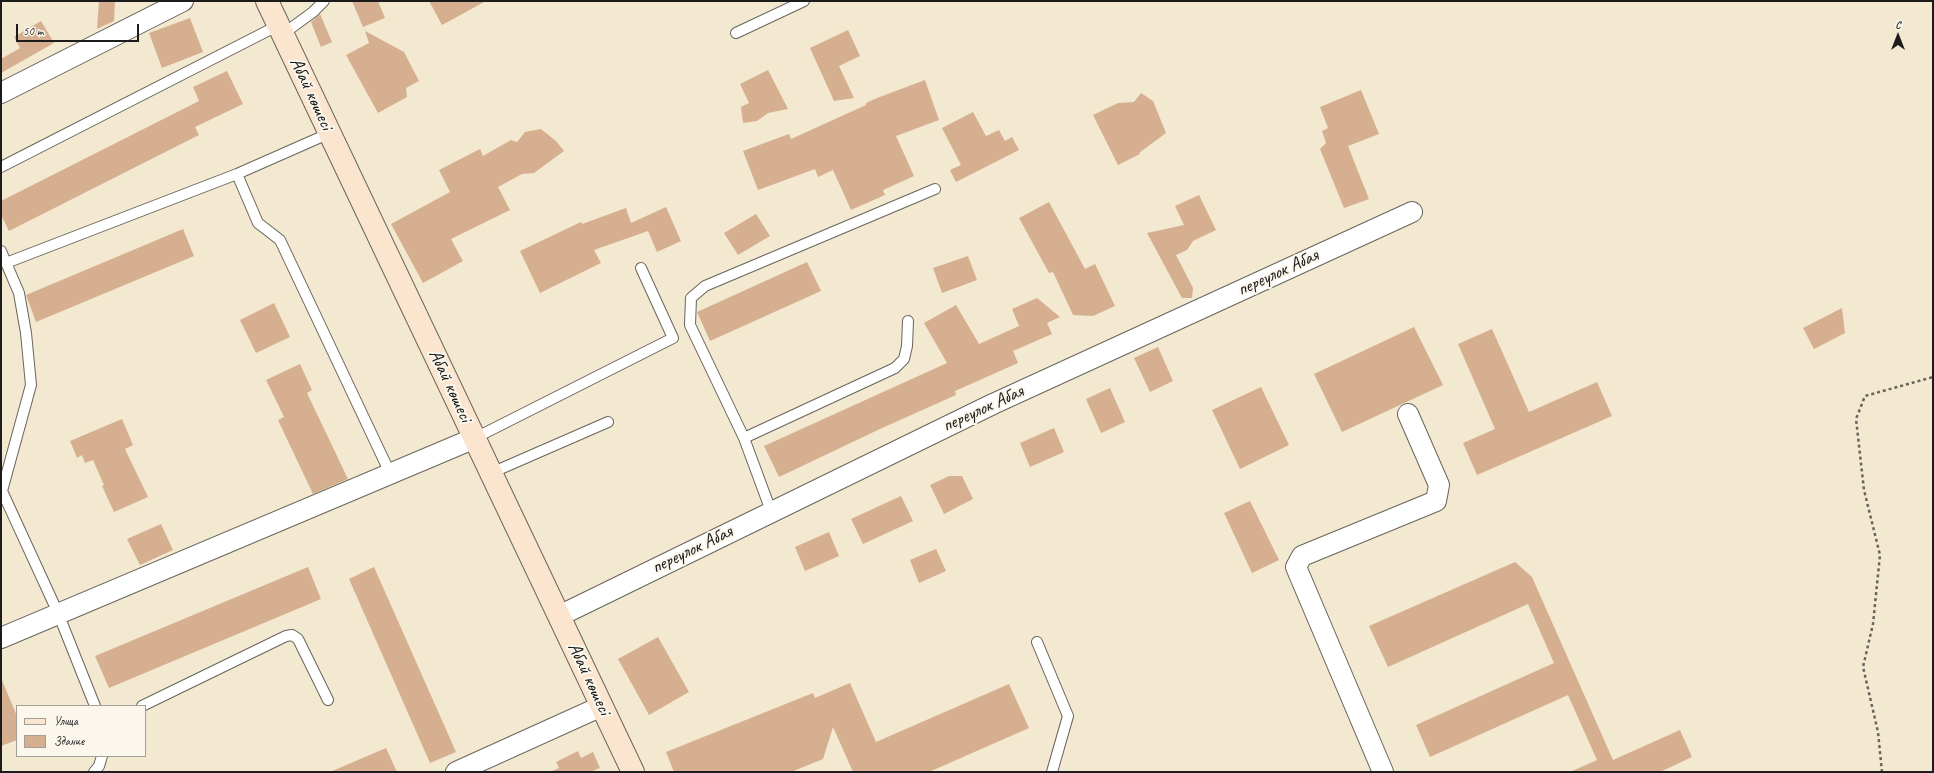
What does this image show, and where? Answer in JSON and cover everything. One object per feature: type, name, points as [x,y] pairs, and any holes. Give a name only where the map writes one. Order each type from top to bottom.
[{"type":"main road","name":"Абай көшесі","points":[[267,1],[633,772]]},
{"type":"street","points":[[1,93],[183,1]]},
{"type":"street","name":"переулок Абая","points":[[559,616],[771,511],[993,404],[1412,212]]},
{"type":"street","points":[[1383,772],[1296,567],[1302,556],[1436,501],[1439,485],[1408,414]]},
{"type":"street","points":[[1,638],[475,438]]},
{"type":"street","points":[[456,772],[602,706]]},
{"type":"lane","points":[[1,167],[281,30],[313,12],[324,1]]},
{"type":"lane","points":[[736,33],[804,1]]},
{"type":"lane","points":[[6,263],[237,174],[330,133]]},
{"type":"lane","points":[[237,174],[258,223],[280,240],[390,473]]},
{"type":"lane","points":[[771,511],[744,438],[690,325],[692,298],[705,286],[935,189]]},
{"type":"lane","points":[[1,251],[19,293],[26,333],[31,385],[1,491],[58,613],[95,705]]},
{"type":"lane","points":[[475,438],[673,338],[641,268]]},
{"type":"lane","points":[[744,438],[895,368],[904,359],[907,346],[908,321]]},
{"type":"lane","points":[[491,473],[608,422]]},
{"type":"lane","points":[[144,705],[292,635],[298,639],[328,700]]},
{"type":"lane","points":[[1037,642],[1068,716],[1052,772]]},
{"type":"lane","points":[[94,772],[99,766],[102,757]]},
{"type":"path","points":[[1882,772],[1878,732],[1863,667],[1873,624],[1880,555],[1864,490],[1856,419],[1865,396],[1933,377]]},
{"type":"building","points":[[99,1],[115,1],[114,21],[97,29]]},
{"type":"building","points":[[352,1],[378,1],[385,18],[363,27]]},
{"type":"building","points":[[429,1],[486,1],[442,25]]},
{"type":"building","points":[[320,14],[332,42],[321,47],[311,22]]},
{"type":"building","points":[[190,18],[203,52],[162,68],[149,33]]},
{"type":"building","points":[[41,21],[54,43],[1,73],[1,59],[20,48],[14,37]]},
{"type":"building","points":[[848,30],[860,56],[839,66],[854,98],[834,101],[810,48]]},
{"type":"building","points":[[365,31],[404,52],[419,81],[406,88],[407,97],[378,113],[346,55],[369,43]]},
{"type":"building","points":[[768,70],[788,109],[768,113],[757,121],[743,123],[741,107],[749,103],[740,84]]},
{"type":"building","points":[[227,71],[243,104],[195,127],[199,135],[9,231],[1,215],[1,201],[199,101],[193,87]]},
{"type":"building","points":[[925,80],[939,120],[896,136],[914,176],[883,190],[885,195],[851,210],[833,170],[818,177],[815,169],[758,190],[743,151],[789,134],[791,139],[866,105],[866,103],[877,98]]},
{"type":"building","points":[[1361,90],[1379,134],[1348,146],[1369,199],[1344,208],[1320,149],[1326,143],[1322,131],[1328,128],[1320,107]]},
{"type":"building","points":[[1141,93],[1153,101],[1166,133],[1139,153],[1140,154],[1118,165],[1093,115],[1118,103],[1134,102]]},
{"type":"building","points":[[973,112],[986,136],[999,130],[1005,141],[1012,137],[1019,150],[956,182],[950,170],[961,165],[942,128]]},
{"type":"building","points":[[541,129],[556,141],[564,151],[534,173],[522,174],[498,187],[510,210],[451,239],[463,261],[423,283],[391,224],[450,192],[439,170],[480,149],[483,156],[511,140],[517,142],[525,132]]},
{"type":"building","points":[[1199,195],[1216,230],[1193,241],[1187,250],[1176,255],[1193,288],[1192,298],[1182,298],[1147,233],[1184,225],[1175,206]]},
{"type":"building","points":[[1049,202],[1085,269],[1095,264],[1115,306],[1093,316],[1073,315],[1053,272],[1049,273],[1019,218]]},
{"type":"building","points":[[666,207],[681,241],[657,252],[648,231],[594,250],[601,263],[540,293],[520,251],[581,222],[582,224],[626,208],[631,223]]},
{"type":"building","points":[[756,214],[770,236],[738,255],[724,233]]},
{"type":"building","points":[[183,229],[194,256],[36,322],[26,295]]},
{"type":"building","points":[[968,256],[977,280],[942,293],[933,268]]},
{"type":"building","points":[[807,262],[821,291],[710,341],[697,312]]},
{"type":"building","points":[[1037,298],[1060,317],[1047,323],[1052,334],[1013,351],[1018,363],[955,391],[956,395],[779,477],[764,446],[947,363],[924,323],[956,305],[979,344],[1019,326],[1012,309]]},
{"type":"building","points":[[274,303],[290,337],[256,353],[240,320]]},
{"type":"building","points":[[1842,308],[1845,333],[1814,349],[1803,328]]},
{"type":"building","points":[[1414,327],[1443,385],[1342,432],[1314,374]]},
{"type":"building","points":[[1492,329],[1529,412],[1597,382],[1612,416],[1477,475],[1463,443],[1495,429],[1458,344]]},
{"type":"building","points":[[1158,347],[1173,381],[1150,392],[1134,358]]},
{"type":"building","points":[[300,364],[312,390],[307,393],[348,479],[313,494],[278,420],[284,417],[266,380]]},
{"type":"building","points":[[1261,387],[1289,445],[1240,469],[1212,410]]},
{"type":"building","points":[[1110,388],[1125,422],[1101,433],[1086,399]]},
{"type":"building","points":[[122,419],[133,445],[125,449],[148,497],[114,512],[102,486],[104,485],[93,460],[85,463],[82,455],[77,458],[70,441]]},
{"type":"building","points":[[1054,428],[1064,452],[1030,467],[1020,443]]},
{"type":"building","points":[[949,476],[962,476],[973,499],[944,514],[930,485]]},
{"type":"building","points":[[901,496],[913,521],[863,544],[851,519]]},
{"type":"building","points":[[1250,501],[1279,560],[1252,573],[1224,513]]},
{"type":"building","points":[[161,524],[173,550],[140,565],[127,539]]},
{"type":"building","points":[[829,532],[839,556],[805,571],[795,547]]},
{"type":"building","points":[[936,549],[946,571],[919,583],[910,560]]},
{"type":"building","points":[[1515,562],[1532,577],[1613,760],[1680,730],[1692,757],[1660,772],[1570,772],[1597,760],[1568,695],[1430,757],[1416,725],[1554,663],[1528,604],[1388,667],[1369,626]]},
{"type":"building","points":[[308,567],[321,599],[109,688],[95,656]]},
{"type":"building","points":[[374,567],[456,752],[430,763],[349,579]]},
{"type":"building","points":[[658,637],[689,692],[649,715],[618,659]]},
{"type":"building","points":[[1,678],[16,714],[16,740],[1,746]]},
{"type":"building","points":[[850,683],[876,742],[1009,684],[1029,728],[929,772],[853,772],[833,727],[823,759],[791,772],[674,772],[666,752],[813,693],[815,698]]},
{"type":"building","points":[[386,748],[397,772],[330,772]]},
{"type":"building","points":[[578,751],[581,758],[593,752],[600,768],[590,772],[550,772],[559,768],[556,762]]}]
